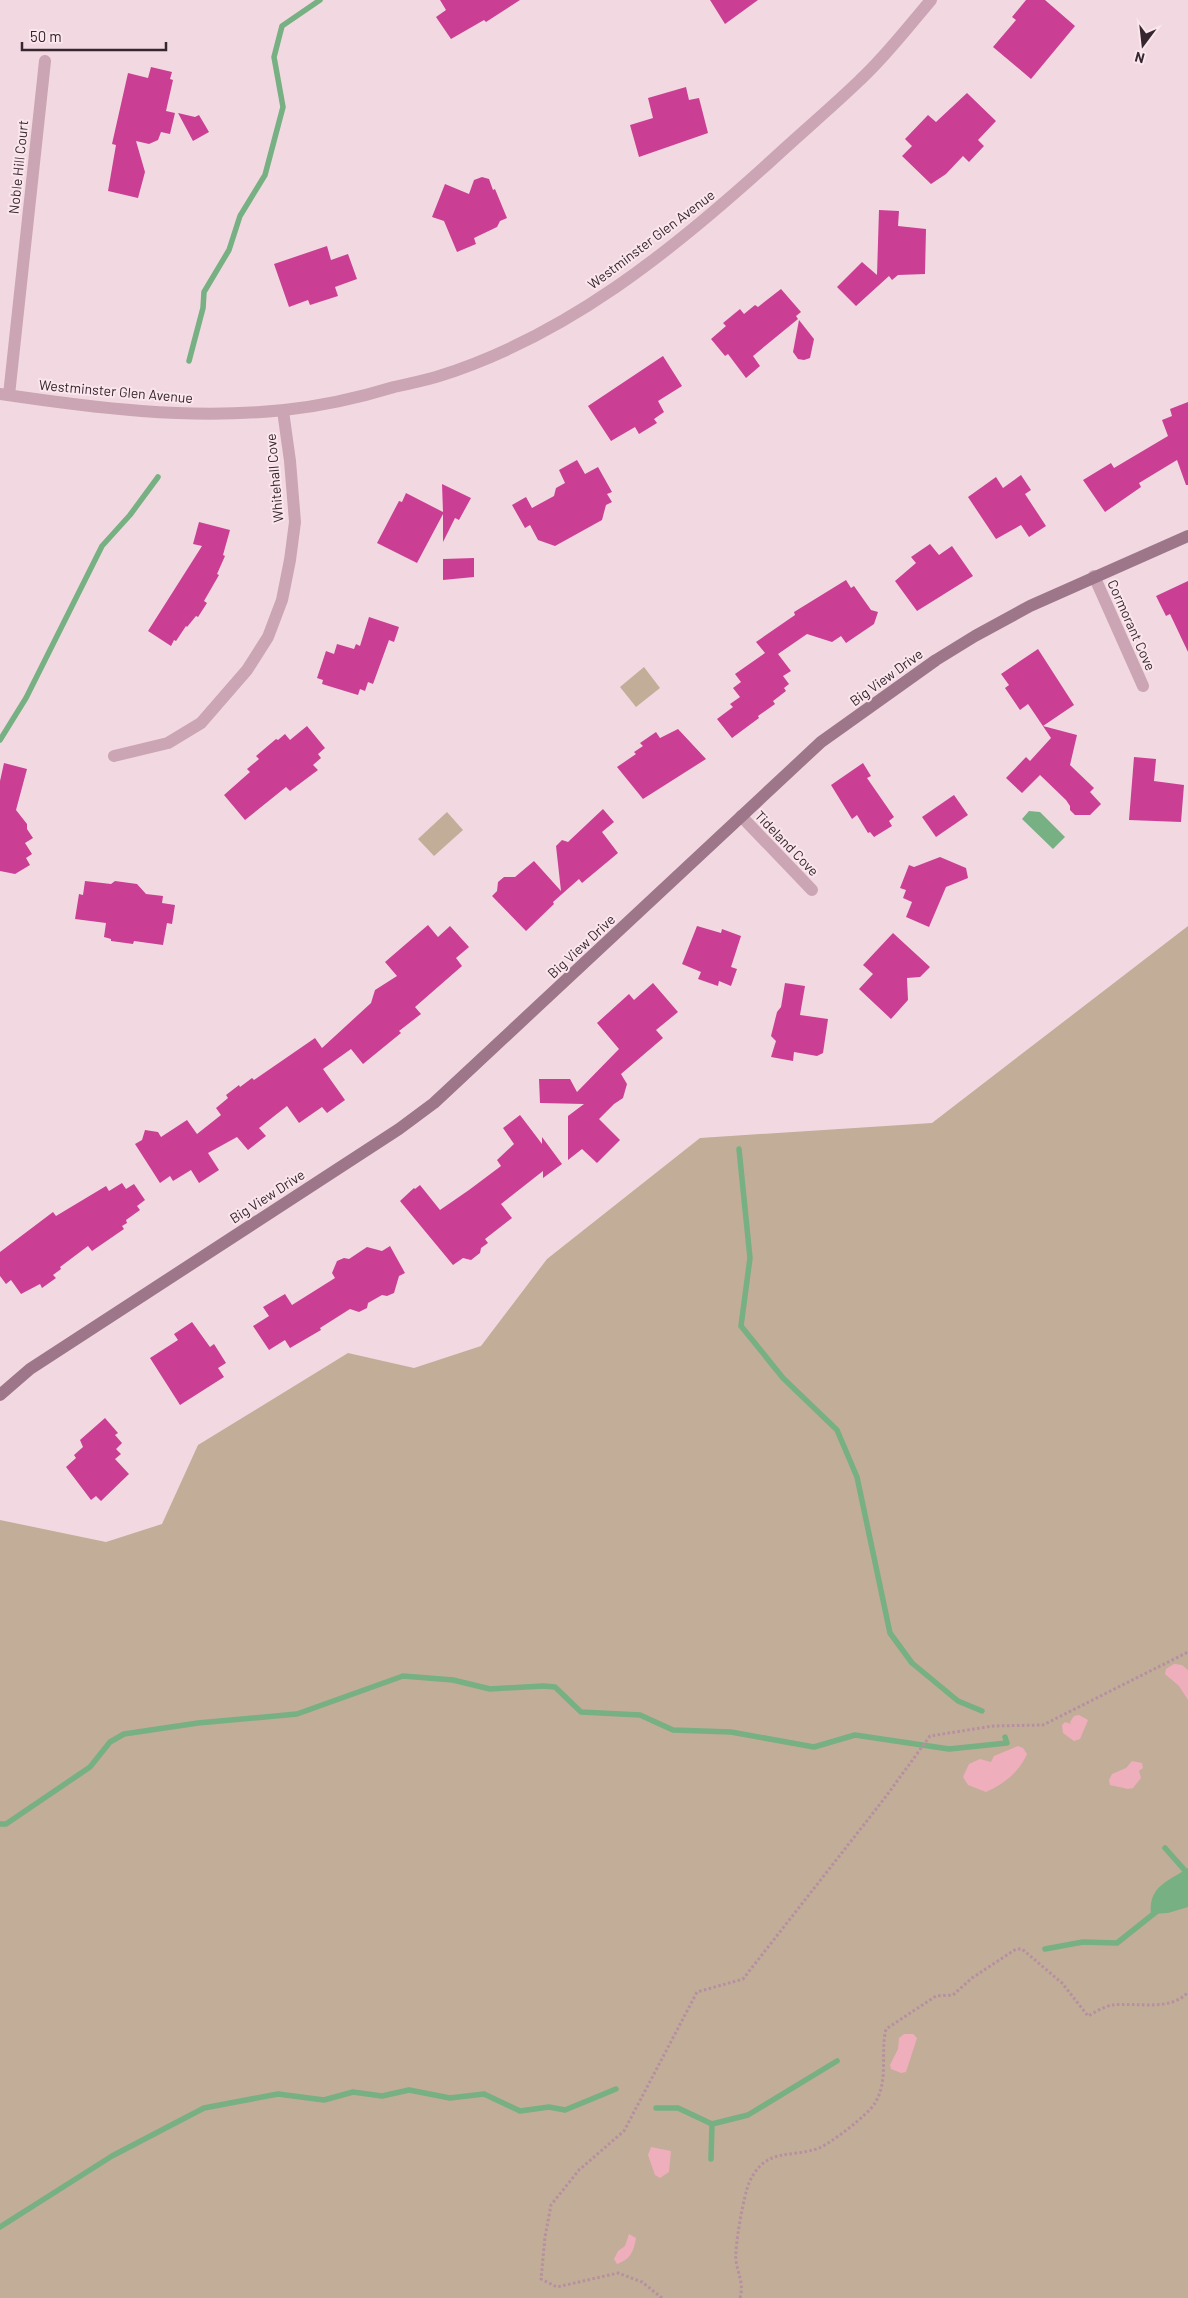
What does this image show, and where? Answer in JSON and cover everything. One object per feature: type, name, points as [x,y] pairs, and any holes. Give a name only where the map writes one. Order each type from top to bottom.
[{"type":"street","name":"Westminster Glen Avenue","points":[[4,394],[77,405],[161,412],[210,414],[283,410],[340,402],[437,377],[526,340],[614,289],[710,216],[861,79],[931,0]]},
{"type":"street","name":"Noble Hill Court","points":[[4,394],[45,61]]},
{"type":"street","name":"Whitehall Cove","points":[[114,756],[168,743],[201,723],[247,670],[268,637],[282,600],[295,522],[290,461],[283,410]]},
{"type":"street","name":"Big View Drive","points":[[0,1394],[30,1369],[399,1129],[434,1103],[821,742],[936,660],[1030,606],[1094,576],[1188,536]]},
{"type":"street","name":"Cormorant Cove","points":[[1094,576],[1143,686]]},
{"type":"street","name":"Tideland Cove","points":[[741,816],[812,890]]},
{"type":"path","points":[[662,2298],[642,2282],[618,2272],[557,2288],[542,2279],[545,2237],[551,2205],[579,2170],[624,2131],[697,1992],[743,1979],[930,1736],[993,1726],[1043,1725],[1188,1652]]},
{"type":"path","points":[[740,2298],[741,2278],[736,2260],[748,2184],[762,2162],[782,2154],[819,2148],[855,2124],[875,2104],[882,2084],[884,2064],[882,2043],[886,2029],[936,1996],[952,1994],[972,1978],[1016,1949],[1022,1949],[1062,1982],[1088,2016],[1111,2005],[1160,2004],[1183,1998],[1188,1992]]},
{"type":"shaded area","points":[[644,667],[660,688],[636,707],[620,687]]},
{"type":"shaded area","points":[[1029,811],[1040,812],[1065,837],[1053,849],[1022,819]]},
{"type":"shaded area","points":[[447,812],[463,830],[434,856],[418,839]]},
{"type":"shaded area","points":[[1188,926],[1188,2298],[0,2298],[0,1520],[106,1542],[162,1524],[198,1445],[348,1353],[414,1368],[481,1346],[547,1259],[700,1138],[932,1123]]},
{"type":"shaded area","points":[[1188,1868],[1188,1907],[1168,1913],[1151,1914],[1151,1905],[1156,1891],[1161,1885]]},
{"type":"sand","points":[[1174,1664],[1182,1665],[1188,1670],[1188,1700],[1179,1686],[1165,1674],[1166,1669]]},
{"type":"sand","points":[[1079,1715],[1088,1720],[1080,1739],[1074,1741],[1063,1733],[1062,1725],[1065,1722],[1071,1724],[1070,1722],[1074,1716]]},
{"type":"sand","points":[[1018,1746],[1023,1748],[1027,1754],[1020,1766],[1005,1781],[986,1792],[968,1785],[963,1777],[969,1764],[980,1759],[991,1762],[994,1756]]},
{"type":"sand","points":[[1132,1761],[1142,1763],[1143,1768],[1139,1771],[1141,1778],[1133,1788],[1128,1789],[1110,1785],[1109,1780],[1112,1774],[1126,1768]]},
{"type":"sand","points":[[904,2034],[913,2034],[917,2038],[906,2072],[901,2073],[891,2069],[890,2065],[898,2049],[899,2038]]},
{"type":"sand","points":[[651,2147],[671,2151],[669,2172],[660,2178],[655,2175],[648,2155]]},
{"type":"sand","points":[[629,2234],[636,2238],[633,2251],[625,2260],[617,2264],[614,2259],[618,2251],[625,2246]]},
{"type":"building","points":[[440,0],[520,0],[486,22],[484,20],[451,39],[436,17],[446,10]]},
{"type":"building","points":[[710,0],[758,0],[725,24]]},
{"type":"building","points":[[1026,0],[1045,0],[1075,26],[1031,79],[993,47],[1016,20],[1012,17]]},
{"type":"building","points":[[151,67],[172,72],[170,79],[173,80],[166,111],[175,113],[170,134],[161,132],[158,140],[149,144],[136,141],[145,172],[138,198],[108,191],[116,145],[112,144],[128,73],[148,78]]},
{"type":"building","points":[[686,87],[689,100],[699,98],[708,133],[639,157],[630,125],[653,118],[648,98]]},
{"type":"building","points":[[967,93],[996,121],[978,140],[984,146],[969,162],[963,156],[946,174],[931,184],[902,156],[912,146],[905,139],[928,115],[936,122]]},
{"type":"building","points":[[178,113],[195,117],[199,115],[209,132],[193,141]]},
{"type":"building","points":[[482,177],[489,179],[507,218],[500,221],[497,227],[474,238],[476,244],[457,252],[444,221],[432,217],[445,184],[469,194],[474,180]]},
{"type":"building","points":[[879,210],[899,211],[898,226],[926,229],[925,274],[898,275],[892,280],[889,276],[856,306],[837,287],[862,262],[877,275]]},
{"type":"building","points":[[327,246],[331,260],[348,254],[357,279],[335,287],[338,296],[310,305],[308,300],[289,307],[274,264]]},
{"type":"building","points":[[781,289],[801,312],[796,316],[798,319],[753,356],[760,366],[746,378],[728,354],[725,356],[711,339],[726,326],[723,323],[740,309],[744,314],[755,305],[758,307]]},
{"type":"building","points":[[799,320],[814,339],[810,358],[804,360],[798,359],[793,352]]},
{"type":"building","points":[[663,356],[682,386],[658,401],[664,412],[654,419],[657,423],[639,434],[635,427],[611,441],[588,406]]},
{"type":"building","points":[[1188,402],[1188,485],[1186,485],[1177,460],[1139,483],[1141,487],[1105,512],[1083,480],[1111,463],[1114,468],[1168,436],[1162,420],[1172,416],[1170,409]]},
{"type":"building","points":[[577,460],[585,474],[598,467],[612,492],[607,494],[612,502],[606,505],[602,520],[555,546],[538,540],[530,525],[525,528],[512,505],[526,497],[532,508],[554,496],[556,488],[565,483],[559,470]]},
{"type":"building","points":[[1021,475],[1031,490],[1025,494],[1046,526],[1029,537],[1021,525],[996,539],[968,497],[996,477],[1003,488]]},
{"type":"building","points":[[442,484],[471,498],[459,520],[455,518],[443,542],[443,514],[417,563],[377,543],[399,501],[402,502],[406,493],[443,512]]},
{"type":"building","points":[[199,522],[230,530],[223,555],[225,556],[217,574],[219,575],[204,601],[207,603],[198,617],[196,616],[186,626],[171,646],[148,631],[202,546],[193,544]]},
{"type":"building","points":[[930,544],[939,555],[952,546],[973,576],[917,611],[895,581],[916,563],[911,557]]},
{"type":"building","points":[[474,558],[474,577],[443,580],[443,559]]},
{"type":"building","points":[[846,580],[851,588],[854,586],[871,610],[878,612],[874,624],[846,643],[841,636],[832,642],[807,634],[778,654],[791,671],[783,676],[789,684],[784,688],[786,691],[773,701],[775,704],[758,716],[759,718],[732,738],[717,719],[733,707],[730,704],[740,697],[733,688],[741,682],[735,674],[765,653],[756,642],[795,615],[794,612]]},
{"type":"building","points":[[1188,581],[1188,652],[1170,614],[1166,616],[1156,596]]},
{"type":"building","points":[[369,617],[399,627],[394,642],[389,640],[373,684],[368,682],[365,691],[360,689],[358,695],[322,684],[323,680],[317,678],[326,651],[334,654],[337,644],[354,649],[356,644],[360,646]]},
{"type":"building","points":[[1038,649],[1074,705],[1043,726],[1077,735],[1070,765],[1094,788],[1090,792],[1101,804],[1090,815],[1075,815],[1070,810],[1066,800],[1040,775],[1022,793],[1006,778],[1026,757],[1030,761],[1051,738],[1028,704],[1020,710],[1005,688],[1009,685],[1001,674]]},
{"type":"building","points":[[307,726],[325,748],[318,754],[321,758],[313,765],[318,770],[290,791],[286,787],[245,820],[224,795],[250,772],[247,769],[259,759],[256,756],[276,739],[278,740],[285,734],[290,740]]},
{"type":"building","points":[[678,729],[706,759],[643,799],[617,767],[636,754],[634,752],[643,746],[640,743],[656,732],[660,738]]},
{"type":"building","points":[[1134,757],[1156,759],[1154,781],[1184,785],[1181,822],[1129,820]]},
{"type":"building","points":[[4,763],[27,769],[16,810],[27,824],[27,829],[33,838],[25,843],[32,854],[26,858],[30,865],[15,874],[0,871],[0,781]]},
{"type":"building","points":[[863,763],[871,776],[867,778],[894,817],[889,821],[892,826],[874,837],[870,832],[868,833],[857,815],[852,819],[831,785]]},
{"type":"building","points":[[954,795],[968,815],[936,837],[922,817]]},
{"type":"building","points":[[603,809],[614,822],[602,832],[618,853],[582,883],[579,879],[553,902],[554,904],[526,931],[492,896],[497,891],[498,882],[504,877],[515,877],[534,861],[561,891],[556,846],[562,840],[568,842]]},
{"type":"building","points":[[940,857],[966,868],[968,878],[946,887],[929,927],[906,917],[912,902],[903,898],[906,890],[900,888],[909,865],[914,867]]},
{"type":"building","points":[[85,881],[111,884],[115,881],[137,884],[146,894],[163,896],[162,903],[175,905],[172,924],[167,923],[163,945],[134,941],[133,944],[111,941],[111,939],[104,937],[106,923],[75,919],[79,894],[83,895]]},
{"type":"building","points":[[428,925],[438,937],[450,926],[469,947],[456,958],[462,966],[415,1007],[421,1014],[363,1064],[351,1049],[323,1069],[345,1100],[327,1113],[322,1107],[299,1123],[287,1106],[259,1128],[266,1136],[248,1150],[237,1137],[208,1153],[219,1170],[199,1183],[191,1170],[173,1181],[170,1176],[160,1183],[135,1144],[142,1140],[145,1130],[158,1132],[161,1137],[187,1120],[197,1134],[221,1115],[216,1108],[228,1098],[226,1095],[239,1085],[240,1087],[252,1078],[254,1080],[315,1038],[322,1048],[371,1003],[375,990],[397,976],[385,962]]},
{"type":"building","points":[[697,926],[721,933],[722,929],[741,936],[731,967],[737,969],[731,986],[719,981],[718,986],[698,979],[701,972],[682,964]]},
{"type":"building","points":[[893,933],[930,967],[920,977],[907,978],[908,1000],[891,1019],[859,989],[873,974],[863,965]]},
{"type":"building","points":[[653,983],[678,1012],[656,1030],[663,1038],[621,1074],[627,1084],[623,1098],[599,1119],[620,1140],[597,1163],[582,1149],[568,1160],[568,1116],[584,1104],[540,1103],[539,1079],[570,1079],[577,1092],[619,1049],[597,1023],[629,994],[634,1000]]},
{"type":"building","points":[[785,983],[805,986],[800,1015],[828,1019],[823,1053],[817,1056],[794,1052],[793,1061],[771,1057],[776,1041],[771,1036],[777,1012],[781,1007]]},
{"type":"building","points":[[520,1115],[542,1144],[542,1137],[562,1164],[543,1178],[543,1171],[501,1204],[512,1218],[485,1239],[488,1243],[481,1248],[480,1253],[471,1260],[463,1258],[453,1265],[400,1201],[420,1185],[440,1210],[469,1190],[501,1166],[497,1160],[514,1144],[503,1128]]},
{"type":"building","points":[[122,1183],[126,1189],[134,1184],[145,1200],[137,1206],[140,1210],[126,1220],[127,1223],[122,1226],[124,1229],[92,1251],[88,1246],[60,1267],[61,1269],[53,1275],[56,1278],[42,1288],[40,1284],[21,1294],[11,1280],[6,1284],[0,1276],[0,1252],[53,1212],[56,1216],[106,1186],[109,1191]]},
{"type":"building","points":[[390,1246],[405,1273],[399,1276],[394,1293],[387,1296],[382,1295],[368,1303],[367,1308],[359,1312],[350,1309],[320,1328],[321,1330],[290,1348],[285,1340],[269,1350],[253,1326],[269,1316],[263,1307],[285,1294],[292,1305],[335,1278],[332,1273],[337,1261],[344,1258],[349,1259],[367,1247],[382,1251]]},
{"type":"building","points":[[192,1322],[210,1347],[214,1344],[226,1363],[218,1368],[224,1377],[180,1405],[150,1358],[178,1340],[174,1334]]},
{"type":"building","points":[[105,1418],[118,1433],[115,1435],[122,1443],[116,1449],[121,1454],[115,1459],[129,1474],[101,1501],[96,1496],[91,1500],[66,1467],[76,1458],[74,1455],[83,1447],[80,1440]]},
{"type":"waterway","points":[[189,361],[203,308],[204,292],[229,250],[240,216],[265,175],[283,107],[274,57],[282,26],[320,0]]},
{"type":"waterway","points":[[0,740],[26,698],[102,546],[130,515],[158,477]]},
{"type":"waterway","points":[[739,1149],[750,1258],[741,1326],[783,1378],[837,1430],[857,1477],[890,1633],[912,1663],[958,1701],[982,1711]]},
{"type":"waterway","points":[[0,1824],[6,1824],[90,1767],[110,1742],[124,1734],[198,1723],[297,1714],[403,1676],[453,1680],[490,1689],[555,1687],[581,1712],[640,1715],[673,1730],[731,1732],[814,1747],[855,1735],[949,1749],[1007,1743],[1005,1737]]},
{"type":"waterway","points":[[1165,1848],[1188,1874]]},
{"type":"waterway","points":[[1045,1949],[1083,1942],[1117,1943],[1156,1912]]},
{"type":"waterway","points":[[656,2108],[678,2108],[712,2124],[748,2115],[837,2061]]},
{"type":"waterway","points":[[0,2227],[112,2156],[204,2108],[278,2094],[324,2100],[353,2092],[382,2096],[409,2090],[450,2098],[484,2094],[520,2111],[549,2107],[565,2110],[616,2089]]},
{"type":"waterway","points":[[711,2159],[712,2124]]}]
